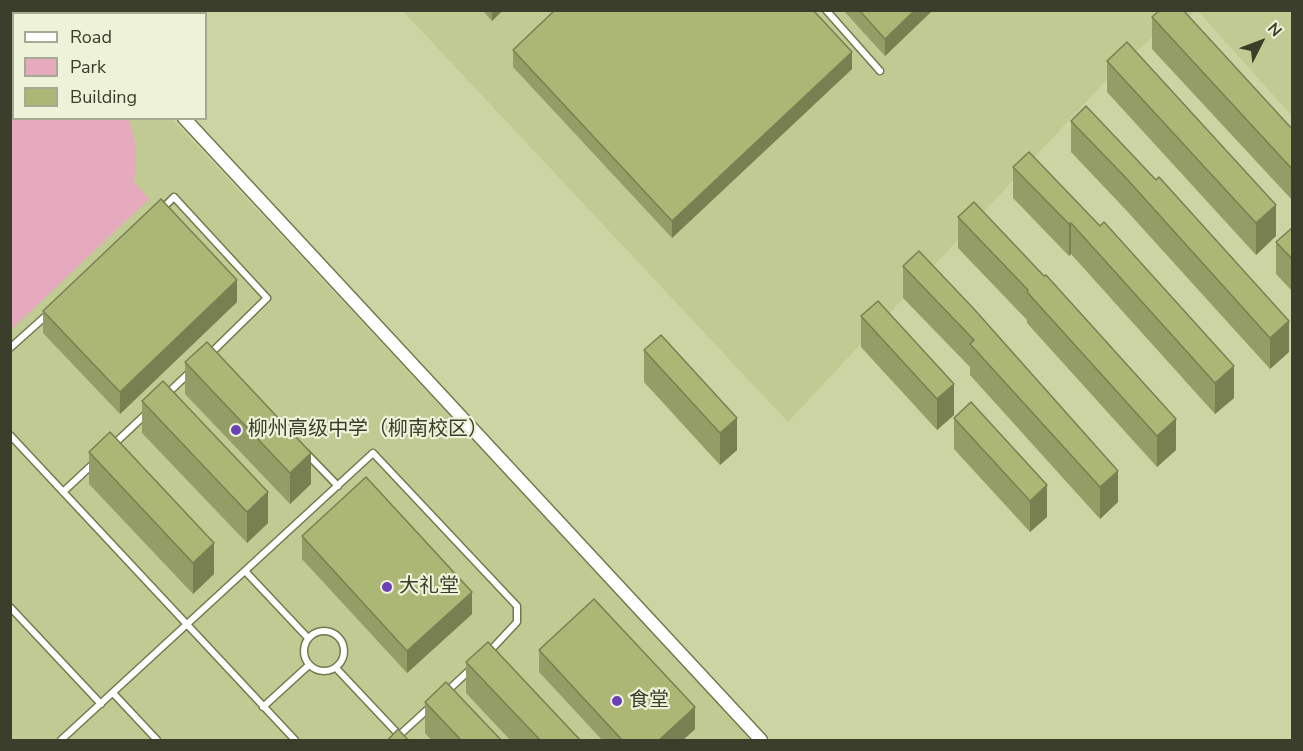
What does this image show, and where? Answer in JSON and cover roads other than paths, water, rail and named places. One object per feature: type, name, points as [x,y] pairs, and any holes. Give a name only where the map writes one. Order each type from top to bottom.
[{"type":"street","points":[[186,120],[761,741]]},
{"type":"lane","points":[[826,10],[880,71]]},
{"type":"lane","points":[[157,213],[174,197],[267,298],[203,360]]},
{"type":"lane","points":[[10,348],[54,309]]},
{"type":"lane","points":[[212,352],[219,360]]},
{"type":"lane","points":[[159,401],[194,368]]},
{"type":"lane","points":[[107,451],[151,410]]},
{"type":"lane","points":[[10,435],[295,741]]},
{"type":"lane","points":[[298,444],[338,486]]},
{"type":"lane","points":[[61,741],[373,453],[518,606],[517,622],[482,658]]},
{"type":"lane","points":[[63,492],[98,459]]},
{"type":"lane","points":[[245,571],[308,638]]},
{"type":"lane","points":[[10,607],[101,704]]},
{"type":"lane","points":[[321,631],[340,638],[344,657],[336,668],[324,672],[309,665],[304,656],[308,638],[321,631]]},
{"type":"lane","points":[[491,650],[498,658]]},
{"type":"lane","points":[[263,707],[309,665]]},
{"type":"lane","points":[[441,697],[474,666]]},
{"type":"lane","points":[[336,668],[397,738],[433,705]]},
{"type":"lane","points":[[112,693],[157,741]]},
{"type":"place","name":"柳州高级中学（柳南校区）","points":[[236,430]]},
{"type":"place","name":"大礼堂","points":[[387,587]]},
{"type":"place","name":"食堂","points":[[617,701]]}]
